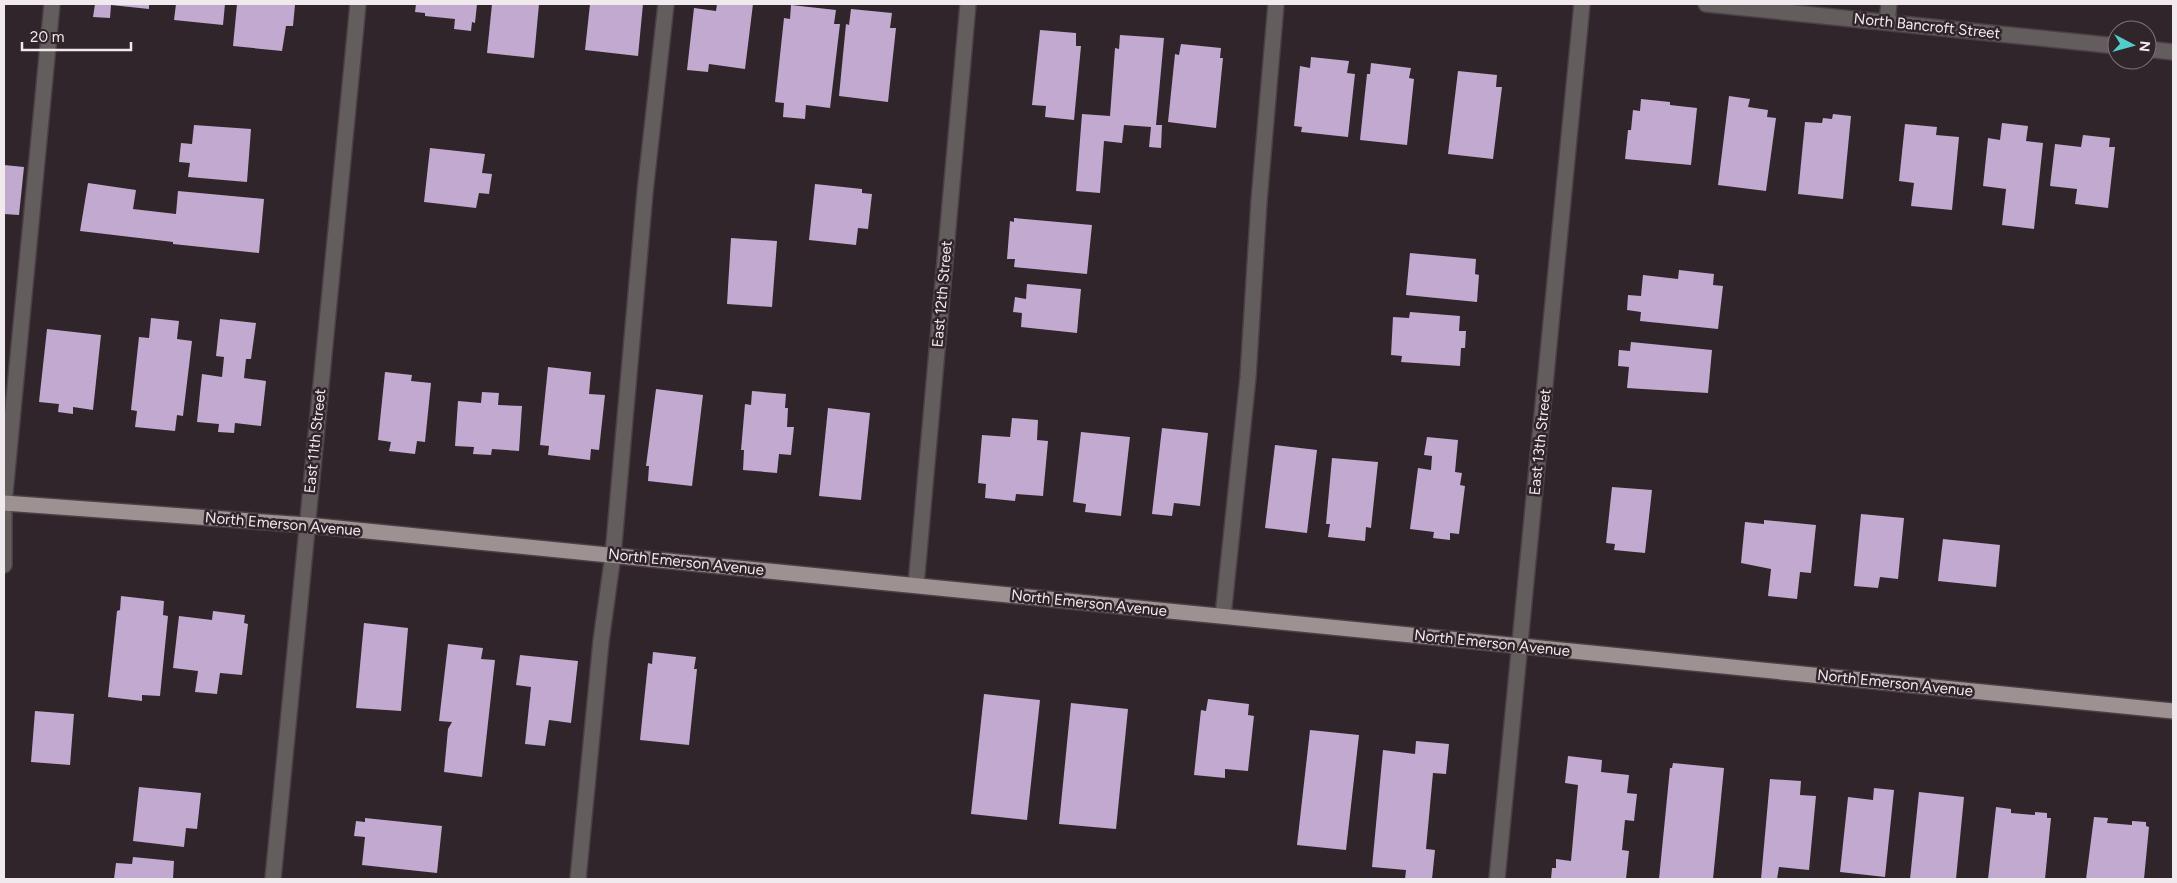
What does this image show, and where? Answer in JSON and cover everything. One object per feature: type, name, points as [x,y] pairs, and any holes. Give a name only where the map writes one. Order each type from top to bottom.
[{"type":"main road","name":"North Emerson Avenue","points":[[4,504],[307,525],[2173,711]]},
{"type":"street","points":[[4,565],[4,504],[52,4]]},
{"type":"street","name":"East 11th Street","points":[[273,879],[358,4]]},
{"type":"street","points":[[578,879],[601,641],[613,555],[646,192],[666,4]]},
{"type":"street","name":"East 12th Street","points":[[916,585],[968,4]]},
{"type":"street","points":[[1223,616],[1248,377],[1259,201],[1276,4]]},
{"type":"street","name":"East 13th Street","points":[[1497,879],[1582,4]]},
{"type":"street","name":"North Bancroft Street","points":[[1706,4],[2107,45]]},
{"type":"street","points":[[1887,22],[1889,4]]},
{"type":"street","points":[[2157,50],[2173,52]]},
{"type":"building","points":[[95,4],[149,4],[149,9],[111,5],[110,18],[93,17]]},
{"type":"building","points":[[176,4],[225,4],[223,25],[174,20]]},
{"type":"building","points":[[237,4],[295,5],[293,26],[286,26],[282,51],[233,46]]},
{"type":"building","points":[[416,4],[477,4],[475,23],[472,22],[471,31],[454,29],[455,19],[425,16],[425,13],[415,12]]},
{"type":"building","points":[[492,4],[539,4],[534,58],[487,53]]},
{"type":"building","points":[[590,4],[643,4],[638,56],[585,50]]},
{"type":"building","points":[[717,4],[753,4],[745,69],[709,64],[708,72],[687,70],[694,8],[716,11]]},
{"type":"building","points":[[791,5],[836,10],[834,24],[840,24],[830,108],[806,105],[805,119],[783,117],[784,103],[775,102],[784,18],[790,19]]},
{"type":"building","points":[[851,9],[892,13],[890,28],[896,28],[888,102],[839,96],[846,24],[849,25]]},
{"type":"building","points":[[1040,30],[1076,33],[1076,46],[1081,46],[1074,120],[1045,117],[1046,106],[1032,105]]},
{"type":"building","points":[[1120,35],[1164,38],[1156,125],[1162,125],[1161,148],[1149,147],[1151,127],[1124,125],[1122,143],[1104,141],[1100,193],[1076,191],[1082,114],[1110,116],[1115,48],[1119,49]]},
{"type":"building","points":[[1181,44],[1221,48],[1220,58],[1223,58],[1216,128],[1168,122],[1175,54],[1179,55]]},
{"type":"building","points":[[1311,57],[1349,61],[1347,73],[1355,74],[1348,137],[1301,132],[1302,127],[1294,126],[1300,66],[1310,68]]},
{"type":"building","points":[[1371,63],[1411,68],[1409,78],[1414,79],[1407,145],[1360,140],[1367,74],[1370,74]]},
{"type":"building","points":[[1458,71],[1497,75],[1496,87],[1502,87],[1493,159],[1448,154]]},
{"type":"building","points":[[1729,96],[1750,99],[1748,107],[1768,110],[1767,117],[1776,118],[1766,191],[1718,185]]},
{"type":"building","points":[[1641,99],[1670,102],[1670,105],[1697,108],[1691,165],[1625,159],[1628,130],[1631,130],[1633,110],[1640,111]]},
{"type":"building","points":[[1833,114],[1851,116],[1843,199],[1798,194],[1805,122],[1822,123],[1823,118],[1832,119]]},
{"type":"building","points":[[2002,123],[2028,126],[2026,141],[2043,143],[2034,229],[2002,225],[2006,189],[1983,186],[1988,138],[2000,140]]},
{"type":"building","points":[[1905,124],[1937,127],[1936,135],[1959,137],[1952,210],[1911,206],[1914,183],[1899,181]]},
{"type":"building","points":[[194,125],[251,129],[247,182],[188,177],[190,163],[179,162],[181,143],[192,144]]},
{"type":"building","points":[[2083,135],[2110,138],[2109,147],[2115,147],[2108,208],[2075,204],[2077,189],[2050,186],[2055,144],[2081,147]]},
{"type":"building","points":[[430,148],[485,154],[482,173],[492,174],[489,194],[479,193],[476,208],[424,202]]},
{"type":"building","points":[[4,165],[24,167],[19,215],[4,214]]},
{"type":"building","points":[[88,183],[136,190],[133,209],[176,214],[178,191],[264,199],[259,253],[173,244],[173,242],[80,231]]},
{"type":"building","points":[[815,184],[862,189],[862,193],[872,194],[868,229],[858,228],[856,245],[809,240]]},
{"type":"building","points":[[1014,218],[1092,225],[1087,274],[1014,267],[1015,259],[1007,259],[1010,221],[1014,222]]},
{"type":"building","points":[[731,238],[777,241],[772,307],[727,304]]},
{"type":"building","points":[[1410,253],[1476,259],[1475,274],[1479,275],[1477,302],[1406,295]]},
{"type":"building","points":[[1679,270],[1714,274],[1713,285],[1723,286],[1718,329],[1640,321],[1641,312],[1627,310],[1628,295],[1641,296],[1643,275],[1678,279]]},
{"type":"building","points":[[1027,284],[1081,289],[1077,333],[1021,327],[1022,313],[1013,312],[1015,297],[1026,299]]},
{"type":"building","points":[[1410,312],[1460,316],[1459,331],[1466,331],[1465,348],[1461,348],[1460,366],[1401,362],[1402,356],[1391,355],[1393,317],[1409,318]]},
{"type":"building","points":[[151,318],[179,321],[177,339],[192,341],[183,416],[177,415],[175,431],[135,427],[137,411],[131,410],[139,337],[149,338]]},
{"type":"building","points":[[220,319],[256,323],[251,359],[246,359],[244,378],[266,381],[261,426],[235,423],[234,433],[218,432],[219,424],[197,422],[202,374],[222,377],[224,357],[216,356]]},
{"type":"building","points":[[47,329],[101,335],[93,410],[73,407],[73,414],[58,412],[59,404],[39,402]]},
{"type":"building","points":[[1631,342],[1712,350],[1708,393],[1627,388],[1629,367],[1618,366],[1619,350],[1630,351]]},
{"type":"building","points":[[548,367],[591,372],[589,394],[605,395],[599,450],[591,449],[590,460],[548,455],[549,446],[540,445]]},
{"type":"building","points":[[385,372],[412,375],[411,381],[431,383],[425,442],[417,441],[415,454],[389,451],[391,442],[378,440]]},
{"type":"building","points":[[656,389],[703,395],[692,486],[648,481],[649,466],[646,466]]},
{"type":"building","points":[[752,391],[786,394],[785,408],[788,408],[787,427],[794,427],[791,455],[779,454],[777,473],[743,470],[744,450],[741,450],[745,404],[751,405]]},
{"type":"building","points":[[482,392],[499,393],[498,405],[522,406],[519,451],[492,449],[491,455],[473,454],[474,447],[455,446],[458,401],[481,403]]},
{"type":"building","points":[[828,408],[870,413],[861,500],[819,496]]},
{"type":"building","points":[[1012,418],[1038,420],[1037,440],[1048,441],[1043,496],[1016,494],[1015,501],[985,498],[986,484],[978,483],[982,435],[1010,437]]},
{"type":"building","points":[[1162,428],[1208,433],[1200,506],[1174,503],[1172,516],[1152,514]]},
{"type":"building","points":[[1081,432],[1130,437],[1121,516],[1085,512],[1086,504],[1073,502]]},
{"type":"building","points":[[1427,437],[1458,440],[1455,472],[1462,473],[1460,485],[1465,486],[1459,534],[1450,533],[1450,540],[1433,538],[1434,532],[1410,529],[1418,468],[1431,470],[1432,456],[1424,455]]},
{"type":"building","points":[[1275,445],[1317,450],[1307,533],[1265,528]]},
{"type":"building","points":[[1332,458],[1378,462],[1371,528],[1366,527],[1365,541],[1328,537],[1330,524],[1326,524]]},
{"type":"building","points":[[1612,487],[1652,490],[1645,553],[1614,550],[1615,544],[1606,543]]},
{"type":"building","points":[[1861,514],[1904,518],[1898,579],[1880,577],[1878,588],[1854,586]]},
{"type":"building","points":[[1764,520],[1816,525],[1811,573],[1800,572],[1797,599],[1768,596],[1771,569],[1741,563],[1745,522],[1764,524]]},
{"type":"building","points":[[1943,539],[2000,545],[1996,587],[1938,581]]},
{"type":"building","points":[[121,596],[164,601],[163,615],[168,616],[160,696],[142,695],[142,701],[108,697],[117,611],[120,610]]},
{"type":"building","points":[[213,611],[245,615],[244,623],[248,624],[242,675],[220,673],[217,694],[195,692],[198,671],[173,668],[179,616],[212,620]]},
{"type":"building","points":[[364,623],[408,628],[401,711],[356,708]]},
{"type":"building","points":[[448,644],[483,648],[481,659],[495,660],[482,777],[444,772],[448,729],[452,722],[439,721]]},
{"type":"building","points":[[653,652],[696,657],[694,669],[697,669],[689,745],[640,740],[648,663],[652,664]]},
{"type":"building","points":[[520,655],[578,661],[571,723],[549,720],[545,746],[525,744],[531,687],[516,685]]},
{"type":"building","points":[[984,694],[1040,700],[1027,820],[971,814]]},
{"type":"building","points":[[1208,699],[1249,704],[1248,715],[1254,716],[1248,771],[1225,769],[1225,778],[1194,775],[1201,710],[1206,711]]},
{"type":"building","points":[[1071,703],[1128,709],[1116,829],[1059,824]]},
{"type":"building","points":[[35,711],[74,714],[70,765],[31,762]]},
{"type":"building","points":[[1310,730],[1359,735],[1346,850],[1297,845]]},
{"type":"building","points":[[1416,741],[1449,744],[1446,774],[1433,773],[1426,849],[1435,850],[1432,879],[1405,879],[1406,870],[1372,867],[1383,750],[1415,754]]},
{"type":"building","points":[[1568,756],[1602,760],[1601,772],[1629,775],[1627,793],[1637,794],[1634,821],[1625,820],[1622,850],[1629,851],[1626,879],[1551,879],[1552,868],[1556,868],[1556,859],[1571,861],[1578,785],[1565,783]]},
{"type":"building","points":[[1673,763],[1724,768],[1713,879],[1659,879],[1670,768],[1672,768]]},
{"type":"building","points":[[1770,779],[1801,781],[1800,795],[1816,796],[1809,870],[1779,867],[1777,879],[1761,879]]},
{"type":"building","points":[[139,787],[201,793],[197,829],[186,828],[184,847],[133,841]]},
{"type":"building","points":[[1874,788],[1894,790],[1885,877],[1840,872],[1848,797],[1873,800]]},
{"type":"building","points":[[1919,792],[1964,797],[1956,879],[1910,879]]},
{"type":"building","points":[[1996,807],[2011,809],[2011,813],[2035,815],[2035,812],[2047,813],[2047,818],[2051,818],[2045,879],[1988,879]]},
{"type":"building","points":[[2094,817],[2108,818],[2107,823],[2132,825],[2132,821],[2146,822],[2146,826],[2149,827],[2144,879],[2086,879]]},
{"type":"building","points":[[365,818],[442,826],[437,873],[362,865],[365,837],[354,836],[356,821],[365,822]]},
{"type":"building","points":[[133,857],[174,861],[173,879],[114,879],[116,863],[132,864]]}]
